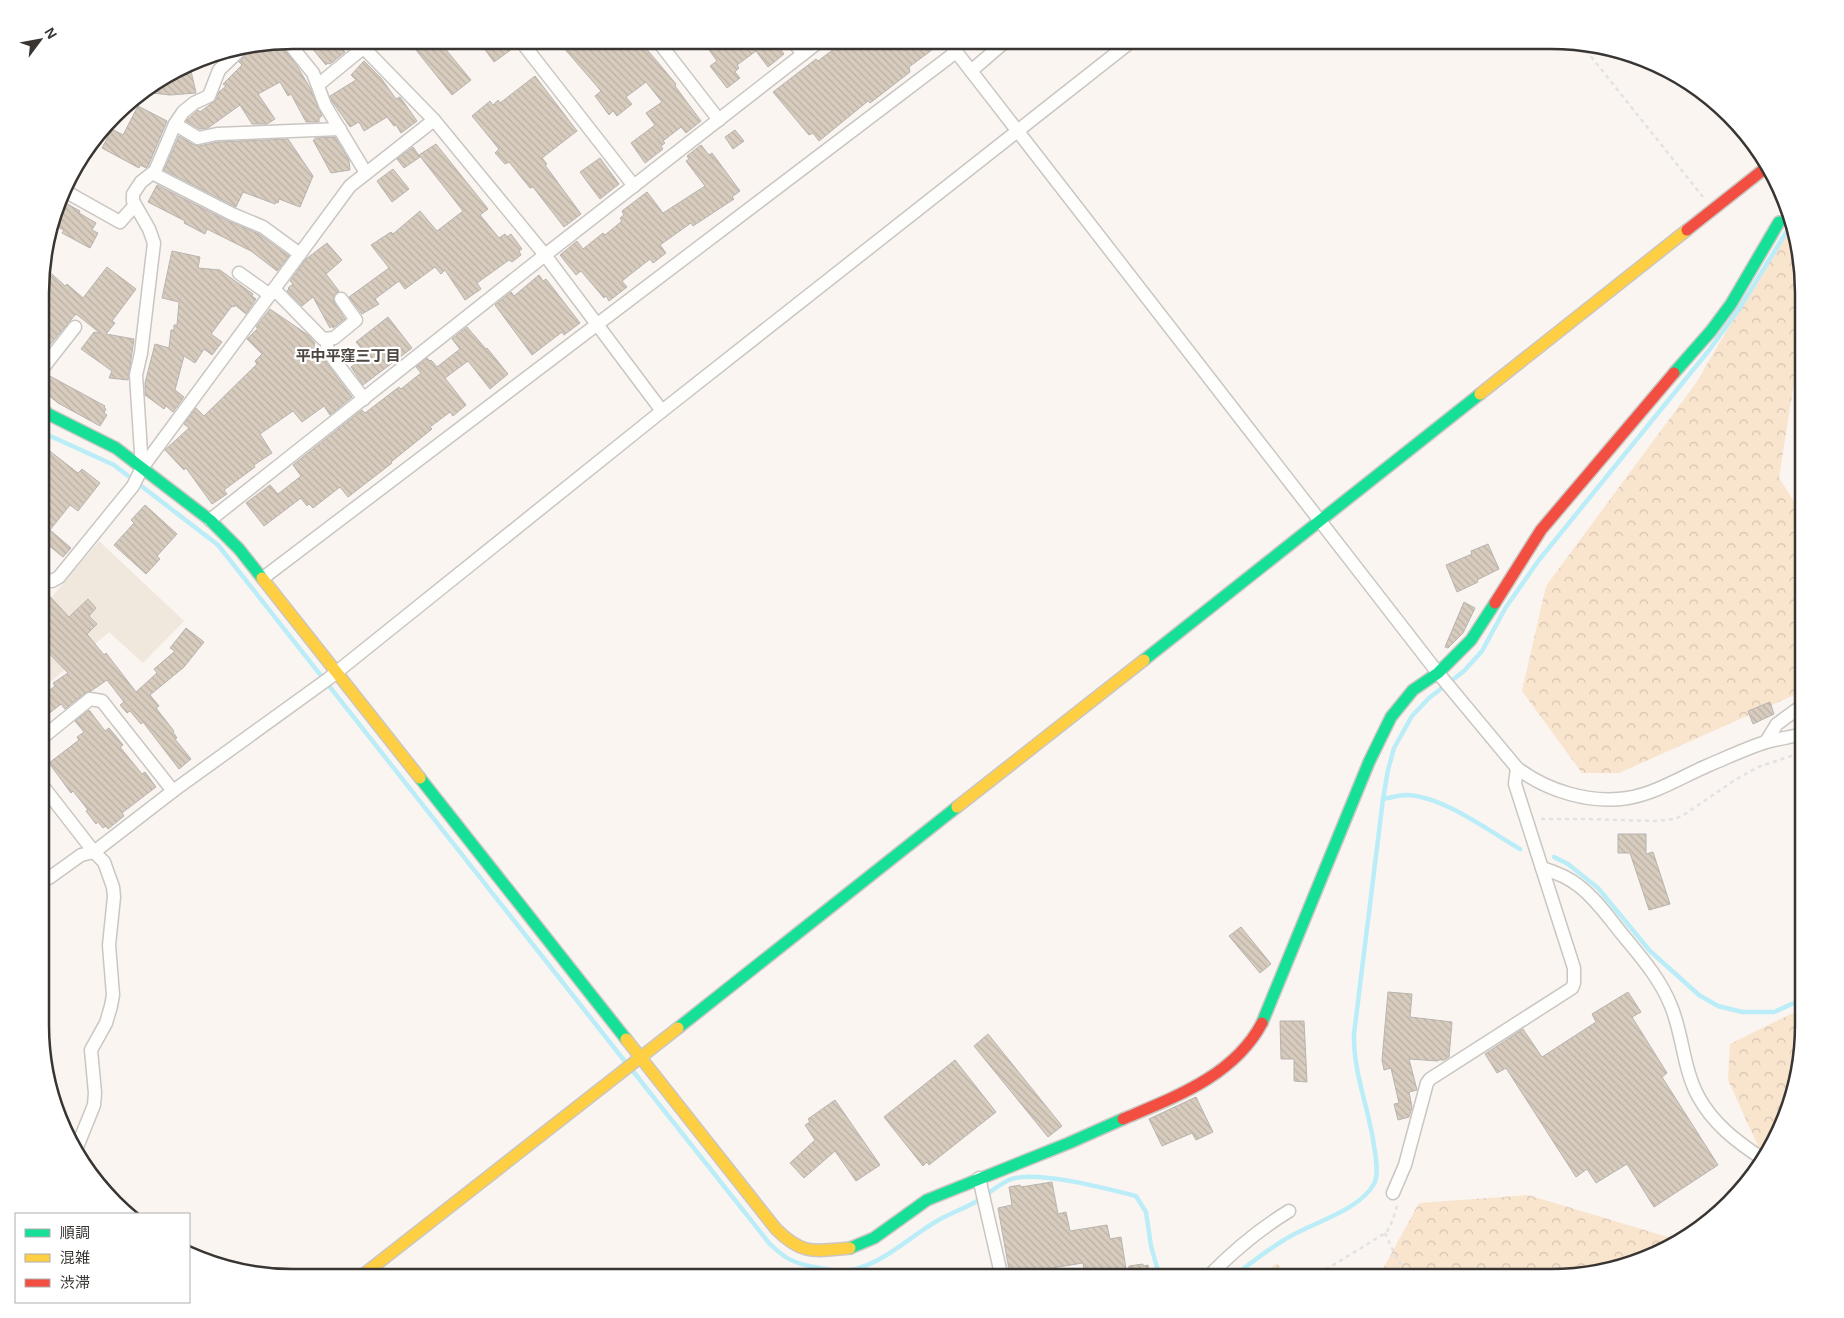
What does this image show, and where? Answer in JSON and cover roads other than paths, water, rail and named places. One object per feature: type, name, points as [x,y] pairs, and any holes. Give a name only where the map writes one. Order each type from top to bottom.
[{"type":"street","points":[[294,49],[308,65],[325,105],[366,173]]},
{"type":"street","points":[[318,85],[355,49]]},
{"type":"street","points":[[365,49],[434,120],[545,255],[662,411]]},
{"type":"street","points":[[527,49],[634,186]]},
{"type":"street","points":[[664,49],[719,120]]},
{"type":"street","points":[[799,49],[803,54]]},
{"type":"street","points":[[210,520],[809,49]]},
{"type":"street","points":[[954,49],[1444,680],[1517,768],[1530,778],[1577,795],[1599,799],[1628,798],[1657,789],[1766,742],[1795,736]]},
{"type":"street","points":[[971,71],[997,49]]},
{"type":"street","points":[[49,878],[81,855],[94,852],[173,791],[328,678],[662,411],[1122,49]]},
{"type":"street","points":[[263,578],[956,52]]},
{"type":"street","points":[[142,468],[136,375],[141,353],[154,243],[149,229],[133,201],[136,187],[144,179],[154,174],[175,124],[186,108],[209,96],[219,70],[234,56]]},
{"type":"street","points":[[49,580],[52,581],[59,577],[133,486],[142,468],[350,186],[434,120]]},
{"type":"street","points":[[175,124],[198,138],[217,134],[340,129]]},
{"type":"street","points":[[371,1269],[1763,170]]},
{"type":"street","points":[[154,174],[232,214],[263,227],[300,254]]},
{"type":"street","points":[[70,194],[120,222],[135,205]]},
{"type":"street","points":[[49,414],[116,448],[210,520],[239,549],[263,578],[328,678],[776,1229],[788,1241],[803,1249],[815,1252],[854,1248],[874,1238],[927,1200],[1069,1143],[1176,1096],[1215,1075],[1241,1052],[1261,1025],[1370,762],[1391,717],[1413,690],[1444,680],[1522,558],[1554,514],[1711,331],[1731,304],[1779,222]]},
{"type":"street","points":[[238,273],[272,292],[323,339],[334,338],[356,320],[341,299]]},
{"type":"street","points":[[49,360],[75,328]]},
{"type":"street","points":[[328,339],[329,353],[364,398]]},
{"type":"street","points":[[49,732],[90,700],[102,701],[173,791]]},
{"type":"street","points":[[1766,742],[1777,724],[1795,711]]},
{"type":"street","points":[[1393,1193],[1405,1165],[1427,1083],[1430,1079],[1572,988],[1574,983],[1574,968],[1515,784],[1517,768]]},
{"type":"street","points":[[49,796],[104,862],[114,897],[110,945],[113,995],[110,1014],[91,1050],[95,1093],[94,1105],[78,1142]]},
{"type":"street","points":[[1542,868],[1570,880],[1588,894],[1647,964],[1672,1006],[1686,1067],[1698,1095],[1718,1124],[1731,1136],[1758,1155]]},
{"type":"street","points":[[979,1178],[1000,1269]]},
{"type":"street","points":[[1216,1269],[1247,1240],[1266,1225],[1289,1211]]},
{"type":"waterway","points":[[1383,799],[1394,748],[1412,716],[1429,698],[1464,671],[1482,651],[1506,607],[1539,560],[1710,349],[1739,309],[1787,231]]},
{"type":"waterway","points":[[49,435],[114,465],[218,545],[627,1064]]},
{"type":"waterway","points":[[1244,1269],[1284,1240],[1345,1210],[1357,1202],[1367,1194],[1376,1180],[1376,1155],[1356,1063],[1354,1034],[1383,799],[1406,795],[1435,801],[1465,816],[1520,849]]},
{"type":"waterway","points":[[1554,857],[1568,864],[1598,888],[1650,951],[1699,995],[1718,1006],[1742,1012],[1774,1012],[1795,1003]]},
{"type":"waterway","points":[[632,1070],[769,1243],[779,1253],[794,1262],[826,1269]]},
{"type":"waterway","points":[[854,1269],[880,1259],[937,1221],[972,1204],[1005,1182],[1020,1177],[1053,1178],[1136,1196],[1146,1212],[1151,1246],[1157,1269]]},
{"type":"district","name":"平中平窪三丁目","points":[[348,355]]}]
